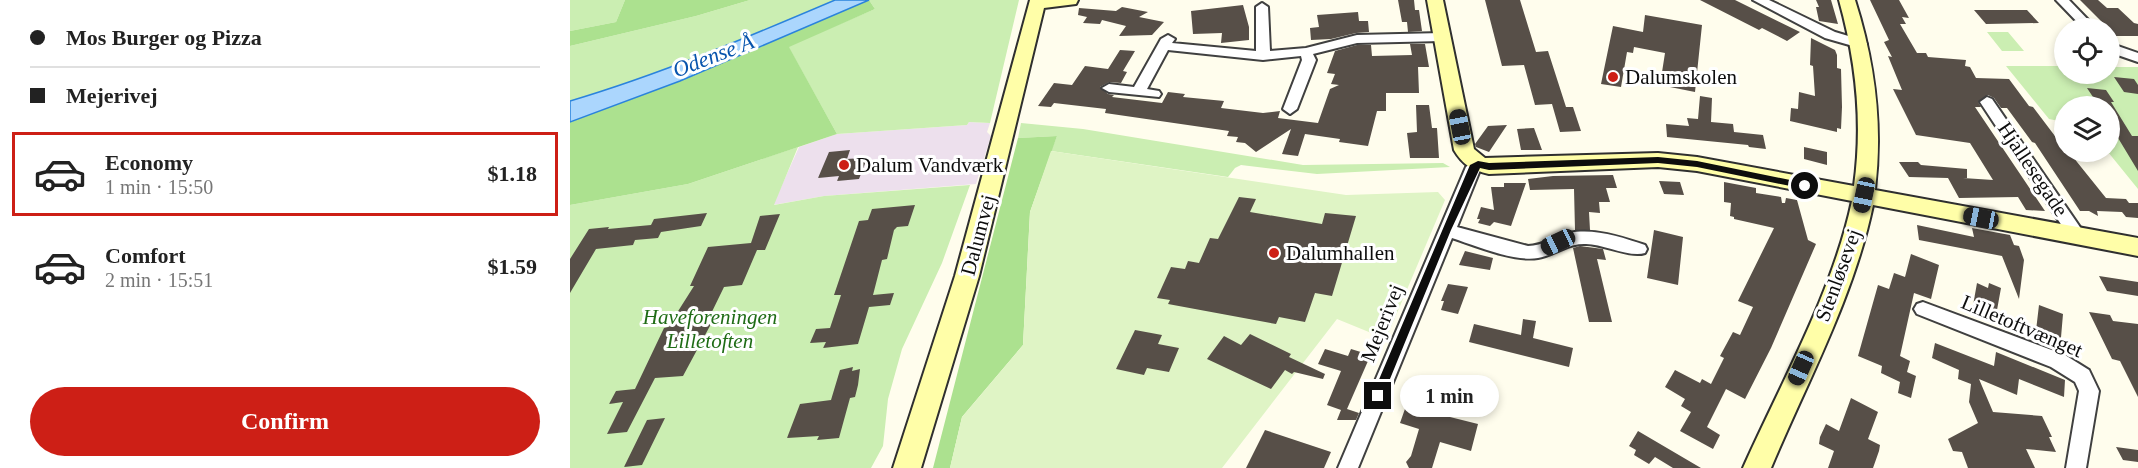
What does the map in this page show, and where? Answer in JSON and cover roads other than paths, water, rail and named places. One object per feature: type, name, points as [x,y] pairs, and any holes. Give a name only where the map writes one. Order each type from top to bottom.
[{"type":"street","points":[[1038,2],[1070,0]]},
{"type":"street","points":[[1435,0],[1464,150],[1470,160],[1478,164]]},
{"type":"street","points":[[1759,0],[1830,36],[1860,44]]},
{"type":"street","name":"Stenløsevej","points":[[1757,468],[1845,268],[1864,195],[1868,134],[1867,86],[1860,44],[1847,0]]},
{"type":"street","points":[[2062,0],[2080,18]]},
{"type":"street","name":"Dalumvej","points":[[907,468],[967,276],[1038,2]]},
{"type":"street","points":[[1262,7],[1263,56]]},
{"type":"street","points":[[1138,92],[1166,43],[1263,56],[1306,52],[1357,39],[1442,37]]},
{"type":"street","points":[[2120,51],[2138,58]]},
{"type":"street","points":[[1290,109],[1309,60],[1306,52]]},
{"type":"street","points":[[1109,88],[1154,94]]},
{"type":"street","name":"Hjallesegade","points":[[1987,102],[2078,237]]},
{"type":"street","name":"Hjallesegade","points":[[1478,164],[1489,166],[1658,160],[1697,164],[2138,247]]},
{"type":"street","name":"Mejerivej","points":[[1348,468],[1446,230],[1474,167],[1478,164]]},
{"type":"street","points":[[1446,230],[1522,251],[1536,252],[1574,238],[1597,239],[1639,249]]},
{"type":"street","name":"Lilletoftvænget","points":[[1923,309],[2058,361],[2082,376],[2089,392],[2076,468]]},
{"type":"water","name":"Odense Å","points":[[835,0],[869,0],[680,81],[570,122],[570,101],[671,67]]},
{"type":"place","name":"Dalumskolen","points":[[1613,77]]},
{"type":"place","name":"Dalum Vandværk","points":[[844,165]]},
{"type":"place","name":"Dalumhallen","points":[[1274,253]]},
{"type":"park label","name":"Haveforeningen Lilletoften","points":[[710,329]]}]
